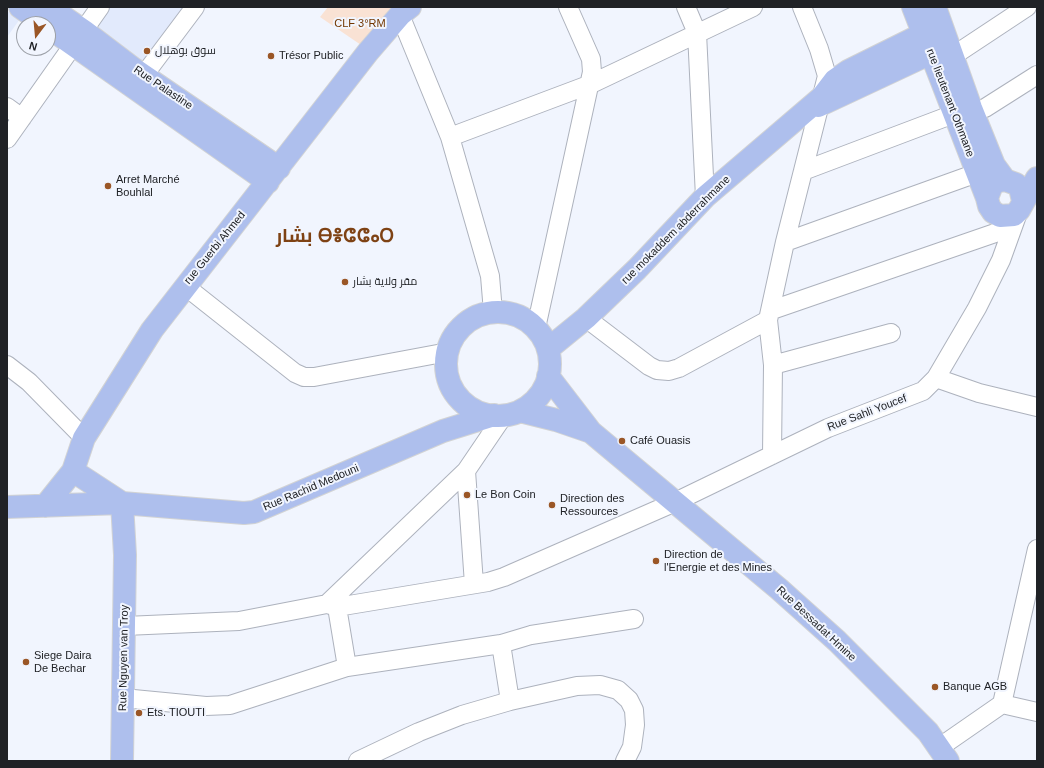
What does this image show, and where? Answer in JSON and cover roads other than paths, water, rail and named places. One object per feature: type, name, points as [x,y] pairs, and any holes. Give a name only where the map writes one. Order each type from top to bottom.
[{"type":"main road","points":[[20,7],[33,16]]},
{"type":"main road","name":"Rue Palastine","points":[[49,7],[79,38],[273,175]]},
{"type":"main road","name":"rue lieutenant Othmane","points":[[913,7],[939,36],[994,165],[1007,180]]},
{"type":"main road","name":"rue Guerbi Ahmed","points":[[45,506],[73,471],[84,438],[152,330],[368,52],[405,11]]},
{"type":"main road","name":"Rue Palastine","points":[[56,30],[79,38]]},
{"type":"main road","name":"rue mokaddem abderrahmane","points":[[548,348],[586,318],[637,269],[705,197],[815,105],[835,80],[848,71],[939,36]]},
{"type":"main road","name":"rue lieutenant Othmane","points":[[970,110],[977,173],[987,198]]},
{"type":"main road","points":[[1010,215],[993,212],[988,206],[987,198],[992,185],[998,181],[1007,180],[1037,162]]},
{"type":"main road","points":[[1010,215],[1037,178]]},
{"type":"main road","points":[[1007,180],[1020,188],[1010,215]]},
{"type":"main road","points":[[493,312],[507,312],[520,316],[536,328],[548,348],[550,368],[545,387],[533,403],[506,414],[479,411],[466,403],[455,392],[449,379],[446,366],[448,352],[452,340],[459,329],[469,321],[481,315],[493,312]]},
{"type":"main road","name":"Rue Bessadat Hmine","points":[[548,376],[591,432],[673,503],[773,584],[837,641],[928,732],[944,754]]},
{"type":"main road","points":[[443,431],[452,414],[455,392]]},
{"type":"main road","name":"Rue Bessadat Hmine","points":[[506,414],[556,420],[591,432]]},
{"type":"main road","name":"Rue Rachid Medouni","points":[[9,507],[122,503],[244,513],[254,512],[443,431],[506,414]]},
{"type":"main road","points":[[73,471],[122,503]]},
{"type":"main road","name":"Rue Nguyen van Troy","points":[[122,503],[125,555],[122,761]]},
{"type":"street","points":[[7,139],[100,7]]},
{"type":"street","points":[[139,80],[195,7]]},
{"type":"street","points":[[536,328],[591,84],[591,59],[568,7]]},
{"type":"street","points":[[686,7],[697,33],[705,197]]},
{"type":"street","points":[[450,137],[591,84],[753,7]]},
{"type":"street","points":[[772,455],[773,365],[770,315],[785,242],[803,171],[815,105],[827,76],[825,66],[802,7]]},
{"type":"street","points":[[939,36],[1027,7]]},
{"type":"street","points":[[405,11],[450,137],[490,276],[493,312]]},
{"type":"street","points":[[803,171],[970,110],[1037,75]]},
{"type":"street","points":[[7,107],[22,118]]},
{"type":"street","points":[[785,242],[977,173]]},
{"type":"street","points":[[1001,260],[1010,215]]},
{"type":"street","points":[[586,318],[649,366],[657,370],[669,371],[679,368],[770,315],[1010,215]]},
{"type":"street","name":"Rue Sahli Youcef","points":[[125,626],[239,621],[332,605],[474,584],[504,577],[673,503],[828,428],[923,391],[936,378],[964,333],[1001,260],[1010,215]]},
{"type":"street","points":[[185,286],[295,373],[304,377],[314,377],[448,352]]},
{"type":"street","points":[[773,365],[891,333]]},
{"type":"street","points":[[7,365],[29,382],[84,438]]},
{"type":"street","points":[[936,378],[980,393],[1037,407]]},
{"type":"street","points":[[347,667],[332,605],[466,471],[506,414]]},
{"type":"street","points":[[466,471],[474,584]]},
{"type":"street","points":[[944,754],[1002,704],[1035,569],[1037,549]]},
{"type":"street","points":[[123,698],[206,706],[230,704],[347,667],[501,644],[531,635],[634,619]]},
{"type":"street","points":[[501,644],[510,701]]},
{"type":"street","points":[[358,761],[419,732],[462,714],[510,701],[577,686],[600,685],[618,690],[629,700],[634,710],[636,725],[633,742],[625,761]]},
{"type":"street","points":[[1002,704],[1037,712]]},
{"type":"place","name":"سوق بوهلال","points":[[147,51]]},
{"type":"place","name":"Trésor Public","points":[[271,56]]},
{"type":"place","name":"Arret Marché Bouhlal","points":[[108,186]]},
{"type":"place","name":"مقر ولاية بشار","points":[[345,282]]},
{"type":"place","name":"Café Ouasis","points":[[622,441]]},
{"type":"place","name":"Le Bon Coin","points":[[467,495]]},
{"type":"place","name":"Direction des Ressources","points":[[552,505]]},
{"type":"place","name":"Direction de l'Energie et des Mines","points":[[656,561]]},
{"type":"place","name":"Siege Daira De Bechar","points":[[26,662]]},
{"type":"place","name":"Banque AGB","points":[[935,687]]},
{"type":"place","name":"Ets. TIOUTI","points":[[139,713]]},
{"type":"district","name":"بشار ⴱⴻⵛⵛⴰⵔ","points":[[335,237]]},
{"type":"park label","name":"CLF 3°RM","points":[[360,24]]}]
